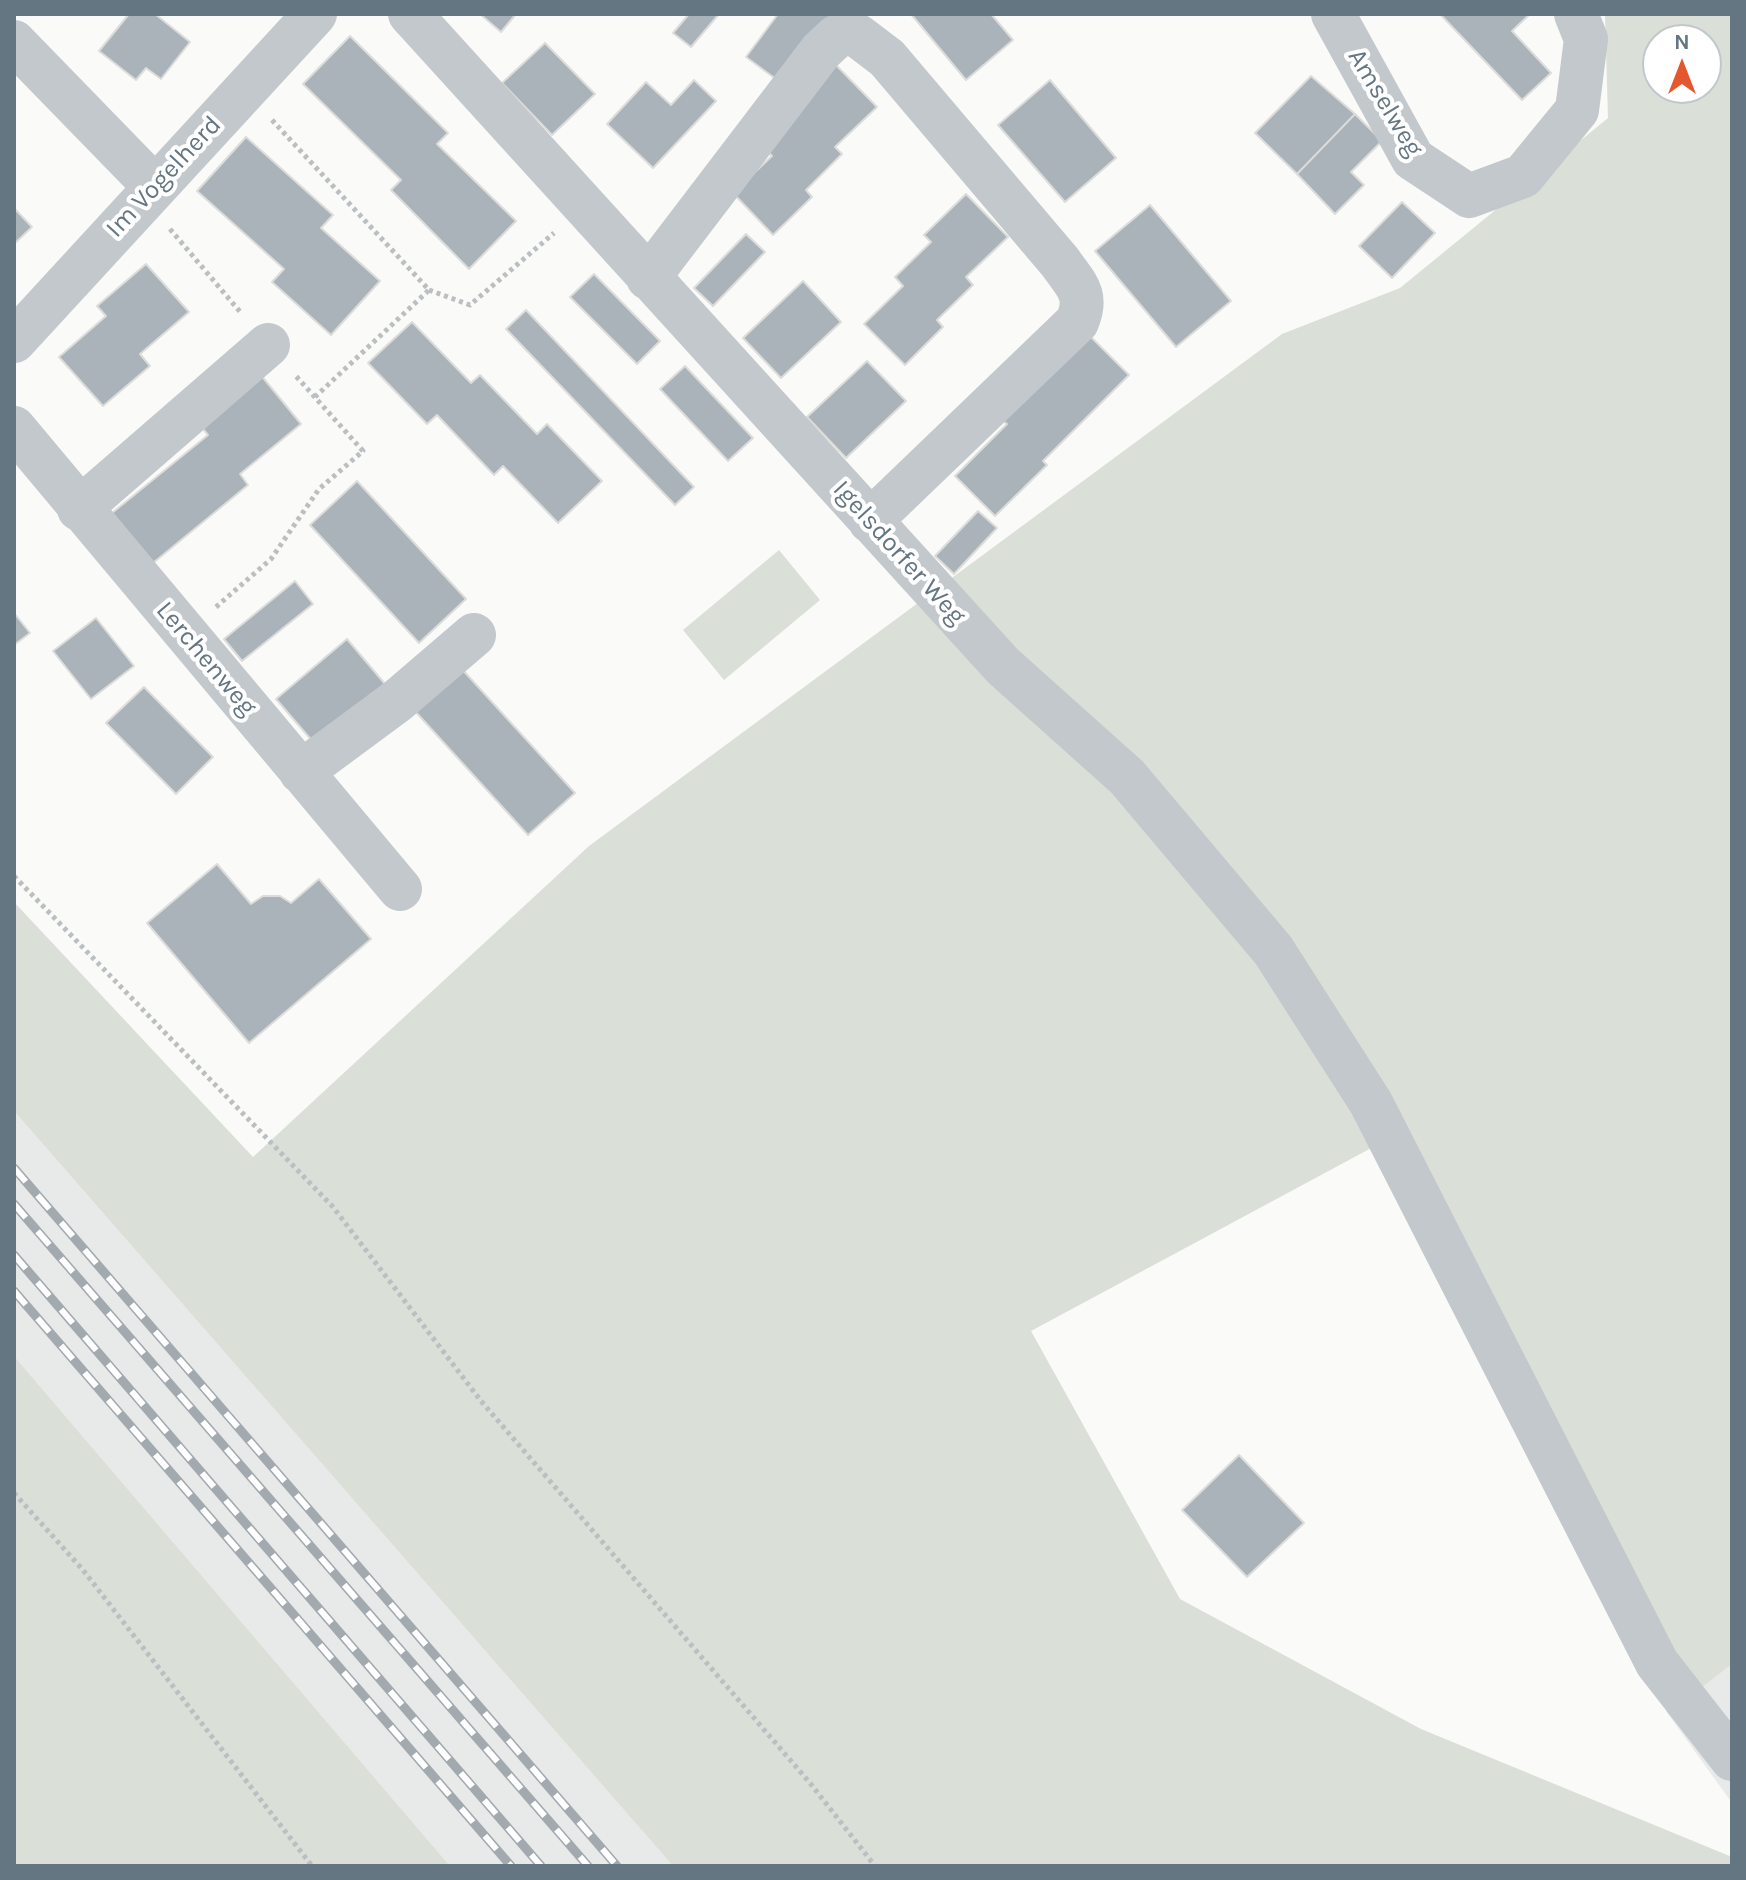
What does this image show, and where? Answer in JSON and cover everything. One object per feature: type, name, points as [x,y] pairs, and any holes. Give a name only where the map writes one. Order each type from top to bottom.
[{"type":"street","name":"Im Vogelherd","points":[[14,341],[315,14]]},
{"type":"street","name":"Igelsdorfer Weg","points":[[410,14],[1003,666],[1127,777],[1273,950],[1371,1103],[1657,1663],[1732,1759]]},
{"type":"street","name":"Amselweg","points":[[1333,14],[1413,159],[1469,196],[1523,176],[1577,110],[1581,26]]},
{"type":"street","points":[[648,278],[821,51],[836,37],[847,33],[858,36],[887,58],[1060,262],[1081,292],[1084,305],[1077,322],[870,521]]},
{"type":"street","points":[[14,42],[149,192]]},
{"type":"street","points":[[79,509],[268,345]]},
{"type":"street","name":"Lerchenweg","points":[[14,428],[400,889]]},
{"type":"street","points":[[301,772],[397,701],[474,635]]},
{"type":"path","points":[[244,89],[429,290],[470,305],[584,208]]},
{"type":"path","points":[[149,192],[268,345],[363,451],[319,489],[271,559],[185,634]]},
{"type":"path","points":[[315,397],[429,290]]},
{"type":"path","points":[[14,876],[333,1207],[481,1401],[810,1783],[875,1866]]},
{"type":"path","points":[[14,1493],[83,1570],[312,1866]]},
{"type":"shaded area","points":[[1605,14],[1732,14],[1732,1664],[1668,1714],[1375,1146],[1031,1331],[1180,1599],[1421,1729],[1732,1857],[1732,1866],[673,1866],[14,1111],[14,902],[253,1157],[589,846],[1282,334],[1400,288],[1608,118]]},
{"type":"shaded area","points":[[779,550],[820,600],[724,680],[683,630]]},
{"type":"shaded area","points":[[14,1111],[673,1866],[450,1866],[14,1356]]},
{"type":"shaded area","points":[[14,1356],[450,1866],[14,1866]]},
{"type":"shaded area","points":[[1732,1664],[1732,1803],[1668,1714]]},
{"type":"building","points":[[129,14],[155,14],[190,42],[161,79],[146,68],[136,80],[99,51]]},
{"type":"building","points":[[480,14],[516,14],[501,32]]},
{"type":"building","points":[[689,14],[719,14],[691,47],[673,33]]},
{"type":"building","points":[[778,14],[837,14],[784,85],[746,57]]},
{"type":"building","points":[[911,14],[991,14],[1013,40],[966,80]]},
{"type":"building","points":[[1440,14],[1530,14],[1512,31],[1551,73],[1522,100]]},
{"type":"building","points":[[350,36],[448,133],[437,144],[516,221],[469,269],[391,190],[401,180],[303,84]]},
{"type":"building","points":[[545,43],[595,94],[552,135],[502,83]]},
{"type":"building","points":[[835,64],[877,107],[835,147],[842,154],[806,190],[812,197],[773,235],[733,193],[772,156],[764,147]]},
{"type":"building","points":[[1311,76],[1355,114],[1297,174],[1255,133]]},
{"type":"building","points":[[694,80],[716,101],[653,168],[607,124],[646,82],[671,105]]},
{"type":"building","points":[[1050,80],[1116,158],[1065,202],[998,125]]},
{"type":"building","points":[[1355,114],[1382,141],[1351,172],[1364,185],[1335,214],[1297,174]]},
{"type":"building","points":[[246,137],[333,215],[321,228],[380,281],[331,335],[272,282],[284,269],[197,191]]},
{"type":"building","points":[[966,194],[1008,237],[966,277],[973,285],[937,320],[943,327],[905,365],[864,324],[903,286],[895,277],[931,242],[924,235]]},
{"type":"building","points":[[1402,202],[1435,233],[1392,278],[1359,246]]},
{"type":"building","points":[[1150,205],[1231,301],[1176,347],[1095,251]]},
{"type":"building","points":[[14,208],[32,227],[14,244]]},
{"type":"building","points":[[746,234],[765,252],[713,306],[694,288]]},
{"type":"building","points":[[146,264],[189,312],[140,354],[150,366],[103,406],[59,357],[106,316],[97,306]]},
{"type":"building","points":[[594,274],[660,341],[637,364],[570,297]]},
{"type":"building","points":[[803,281],[841,322],[781,378],[743,338]]},
{"type":"building","points":[[526,310],[694,487],[675,505],[506,329]]},
{"type":"building","points":[[412,322],[471,383],[480,375],[537,434],[547,424],[602,481],[558,523],[503,466],[494,475],[437,415],[427,424],[368,363]]},
{"type":"building","points":[[1089,335],[1129,375],[1043,461],[1047,465],[995,516],[955,476],[1007,424],[1003,421]]},
{"type":"building","points":[[867,361],[906,401],[846,458],[807,417]]},
{"type":"building","points":[[685,366],[753,438],[728,461],[660,389]]},
{"type":"building","points":[[260,374],[301,424],[240,474],[248,485],[153,563],[112,513],[208,435],[199,424]]},
{"type":"building","points":[[357,481],[466,599],[419,643],[310,525]]},
{"type":"building","points":[[978,511],[997,528],[954,574],[935,556]]},
{"type":"building","points":[[295,581],[313,604],[242,661],[224,639]]},
{"type":"building","points":[[14,613],[30,633],[14,645]]},
{"type":"building","points":[[96,618],[134,666],[91,699],[53,651]]},
{"type":"building","points":[[347,639],[385,684],[314,743],[276,699]]},
{"type":"building","points":[[460,667],[575,793],[528,835],[414,710]]},
{"type":"building","points":[[144,687],[213,757],[176,794],[106,723]]},
{"type":"building","points":[[217,864],[251,904],[263,896],[280,896],[291,903],[319,879],[371,939],[249,1043],[147,923]]},
{"type":"building","points":[[1239,1455],[1304,1523],[1247,1577],[1182,1510]]},
{"type":"railway","points":[[14,1168],[617,1866]]},
{"type":"railway","points":[[14,1204],[588,1866]]},
{"type":"railway","points":[[14,1255],[541,1866]]},
{"type":"railway","points":[[14,1291],[511,1866]]}]
